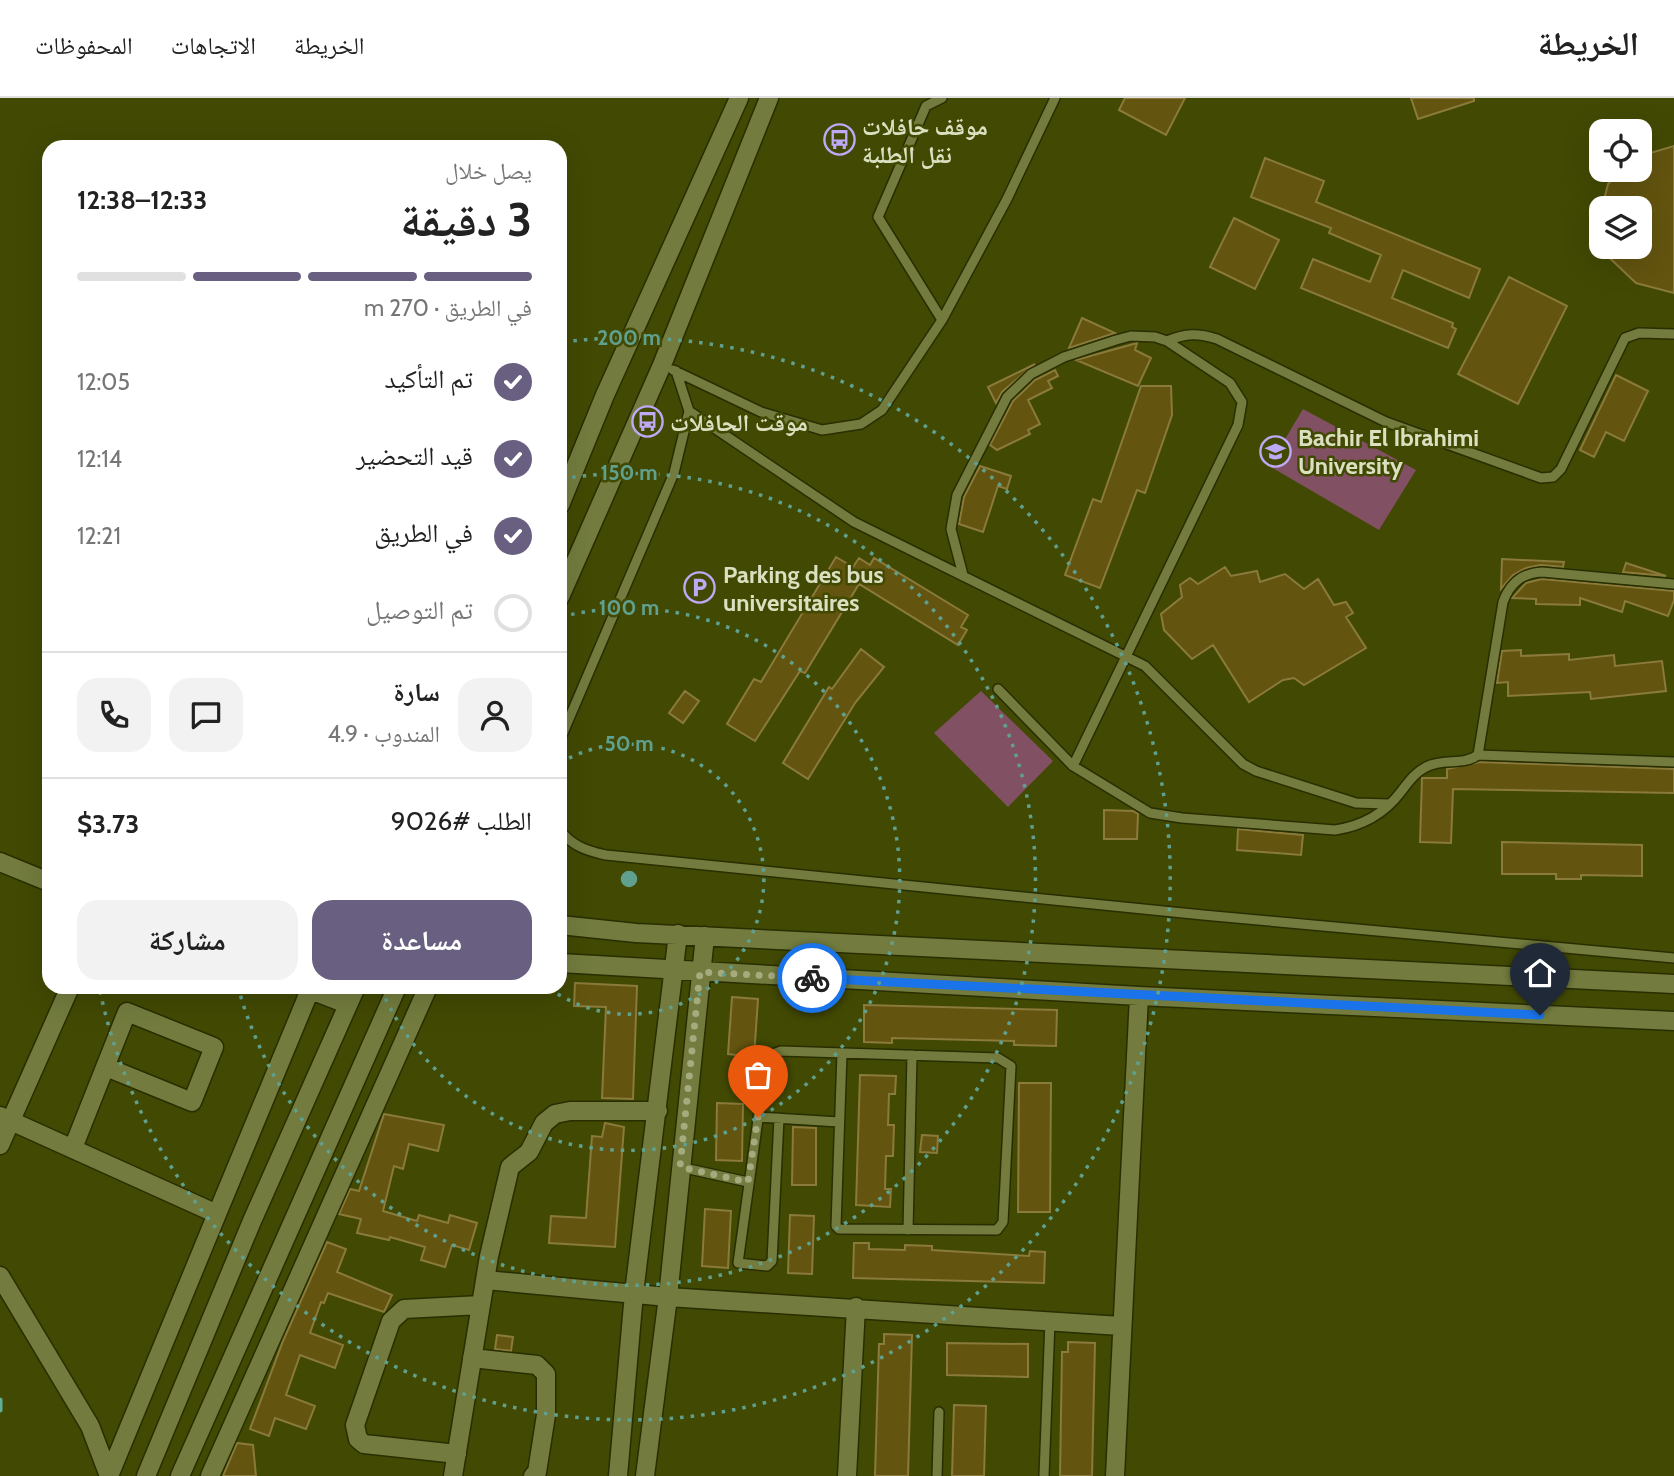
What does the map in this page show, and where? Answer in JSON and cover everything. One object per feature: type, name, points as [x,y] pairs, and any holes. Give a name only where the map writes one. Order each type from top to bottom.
[{"type":"street","points":[[567,488],[605,395],[739,98]]},
{"type":"street","points":[[567,582],[669,368],[769,98]]},
{"type":"street","points":[[0,862],[42,879]]},
{"type":"street","points":[[567,926],[705,936],[1674,984]]},
{"type":"street","points":[[618,1476],[634,1293],[678,934]]},
{"type":"street","points":[[645,1476],[668,1297],[705,936]]},
{"type":"street","points":[[567,963],[1139,996],[1674,1021]]},
{"type":"street","points":[[0,1145],[6,1118],[67,994]]},
{"type":"street","points":[[0,1276],[90,1426],[109,1476],[305,994]]},
{"type":"street","points":[[322,994],[347,1004]]},
{"type":"street","points":[[146,1476],[352,994]]},
{"type":"street","points":[[180,1476],[394,994]]},
{"type":"street","points":[[210,1476],[425,994]]},
{"type":"street","points":[[1115,1476],[1139,996]]},
{"type":"street","points":[[73,1148],[127,1012],[214,1047],[192,1102],[106,1067]]},
{"type":"street","points":[[453,1476],[485,1280],[510,1167],[529,1152],[544,1123],[555,1114],[570,1111],[658,1111]]},
{"type":"street","points":[[6,1118],[217,1214]]},
{"type":"street","points":[[485,1280],[668,1297],[1121,1326]]},
{"type":"street","points":[[457,1454],[363,1444],[358,1438],[355,1425],[391,1321],[404,1309],[481,1305]]},
{"type":"street","points":[[847,1476],[856,1307]]},
{"type":"street","points":[[472,1358],[537,1365],[545,1374],[546,1415],[537,1472],[533,1476]]},
{"type":"lane","points":[[942,98],[926,106],[878,217],[942,320]]},
{"type":"lane","points":[[669,368],[761,412],[822,430],[843,429],[860,424],[882,410],[942,320],[1007,199],[1055,98]]},
{"type":"lane","points":[[1167,341],[1185,334],[1201,334],[1217,339],[1386,422],[1541,478],[1553,477],[1562,469],[1625,338],[1639,333],[1674,334]]},
{"type":"lane","points":[[963,575],[951,528],[957,495],[1007,397],[1031,374],[1064,357],[1131,336],[1155,337],[1167,341],[1230,383],[1239,396],[1242,410],[1238,425],[1073,766]]},
{"type":"lane","points":[[669,368],[689,411],[855,522],[1145,666],[1231,753],[1256,771],[1356,803],[1388,804]]},
{"type":"lane","points":[[567,724],[674,473],[689,411]]},
{"type":"lane","points":[[1478,755],[1503,602],[1514,583],[1525,575],[1542,572],[1674,584]]},
{"type":"lane","points":[[998,689],[1073,766],[1150,813],[1182,818],[1335,830],[1364,823],[1427,766],[1466,761],[1478,755],[1674,762]]},
{"type":"lane","points":[[567,839],[584,850],[606,855],[1203,915],[1674,958]]},
{"type":"lane","points":[[779,1118],[772,1261],[767,1266],[738,1263],[766,1062],[770,1055],[781,1051],[998,1058],[1011,1066],[1003,1222],[998,1230],[839,1229],[835,1226],[842,1053]]},
{"type":"lane","points":[[908,1230],[912,1055]]},
{"type":"lane","points":[[758,1117],[839,1122]]},
{"type":"lane","points":[[680,1167],[748,1182]]},
{"type":"lane","points":[[1044,1476],[1050,1321]]},
{"type":"lane","points":[[937,1476],[939,1412]]},
{"type":"shaded area","points":[[1303,409],[1416,470],[1379,530],[1269,466]]},
{"type":"shaded area","points":[[981,691],[1053,761],[1008,807],[934,733]]},
{"type":"building","points":[[1125,98],[1185,98],[1166,135],[1119,110]]},
{"type":"building","points":[[1411,98],[1474,98],[1474,101],[1418,119]]},
{"type":"building","points":[[1674,146],[1674,293],[1636,283],[1611,259],[1652,259],[1652,196],[1605,196],[1610,182],[1652,182],[1652,152]]},
{"type":"building","points":[[1265,158],[1324,181],[1316,202],[1480,269],[1469,298],[1403,270],[1392,298],[1453,323],[1452,327],[1456,329],[1448,348],[1301,288],[1313,259],[1370,282],[1381,255],[1329,233],[1331,228],[1251,197]]},
{"type":"building","points":[[1234,218],[1279,240],[1255,289],[1210,267]]},
{"type":"building","points":[[1509,277],[1567,306],[1518,404],[1458,374]]},
{"type":"building","points":[[1082,318],[1115,333],[1069,348]]},
{"type":"building","points":[[1137,343],[1135,350],[1151,358],[1138,386],[1076,360]]},
{"type":"building","points":[[1035,364],[1002,392],[996,403],[988,387]]},
{"type":"building","points":[[1055,370],[1058,376],[1048,381],[1052,388],[1028,400],[1040,424],[1028,430],[1030,434],[997,450],[990,445],[1013,401],[1035,380]]},
{"type":"building","points":[[1616,375],[1648,391],[1624,441],[1606,432],[1594,457],[1580,450]]},
{"type":"building","points":[[1141,386],[1171,386],[1172,415],[1145,493],[1137,490],[1100,588],[1065,575],[1093,499],[1101,502]]},
{"type":"building","points":[[980,466],[1011,476],[1007,489],[998,486],[983,532],[959,524],[964,497]]},
{"type":"building","points":[[836,557],[853,567],[859,558],[870,565],[874,558],[968,615],[961,627],[967,630],[958,645],[859,584],[805,673],[800,671],[755,741],[727,724],[754,679],[761,682]]},
{"type":"building","points":[[1502,559],[1564,562],[1563,567],[1541,565],[1526,568],[1513,575],[1501,589]]},
{"type":"building","points":[[1626,563],[1666,576],[1623,572]]},
{"type":"building","points":[[1225,567],[1231,576],[1257,571],[1260,582],[1285,574],[1304,589],[1318,579],[1334,605],[1346,602],[1353,613],[1346,617],[1366,648],[1304,685],[1294,678],[1283,680],[1249,702],[1213,645],[1192,659],[1164,630],[1161,614],[1182,597],[1180,585],[1190,578],[1198,584]]},
{"type":"building","points":[[1542,579],[1674,591],[1674,600],[1668,616],[1625,601],[1622,612],[1580,598],[1580,605],[1536,604],[1536,599],[1512,598],[1526,583]]},
{"type":"building","points":[[861,649],[884,667],[855,703],[808,779],[783,763],[829,687],[832,689]]},
{"type":"building","points":[[1521,650],[1521,656],[1569,654],[1569,660],[1614,655],[1615,666],[1662,661],[1666,691],[1591,699],[1590,692],[1508,696],[1508,682],[1497,683],[1502,651]]},
{"type":"building","points":[[685,691],[699,701],[683,723],[669,713]]},
{"type":"building","points":[[1480,762],[1674,769],[1674,793],[1453,789],[1451,843],[1420,842],[1422,778],[1447,778],[1447,769]]},
{"type":"building","points":[[1104,810],[1133,811],[1138,814],[1137,839],[1104,839]]},
{"type":"building","points":[[1238,829],[1303,835],[1301,855],[1237,850]]},
{"type":"building","points":[[1502,842],[1642,845],[1642,876],[1581,875],[1581,879],[1556,879],[1556,874],[1502,874]]},
{"type":"building","points":[[575,983],[637,986],[633,1099],[602,1098],[606,1007],[574,1006]]},
{"type":"building","points":[[732,997],[758,999],[754,1057],[728,1054]]},
{"type":"building","points":[[864,1005],[1057,1010],[1056,1046],[1014,1045],[1014,1041],[892,1038],[892,1043],[864,1042]]},
{"type":"building","points":[[860,1075],[896,1076],[895,1094],[889,1094],[888,1125],[894,1125],[893,1156],[886,1156],[885,1189],[891,1189],[890,1207],[856,1205]]},
{"type":"building","points":[[1019,1083],[1051,1083],[1050,1212],[1018,1212]]},
{"type":"building","points":[[717,1103],[743,1104],[742,1161],[716,1160]]},
{"type":"building","points":[[384,1114],[444,1125],[438,1151],[409,1144],[403,1169],[394,1166],[383,1211],[417,1221],[419,1215],[448,1223],[450,1215],[477,1223],[469,1250],[452,1245],[445,1267],[421,1260],[425,1247],[390,1237],[389,1240],[357,1233],[361,1219],[339,1214],[350,1189],[359,1191]]},
{"type":"building","points":[[605,1123],[624,1127],[615,1247],[549,1243],[551,1216],[586,1218],[592,1136],[602,1137]]},
{"type":"building","points":[[793,1127],[816,1128],[816,1185],[792,1185]]},
{"type":"building","points":[[922,1135],[938,1136],[937,1153],[920,1152]]},
{"type":"building","points":[[705,1209],[731,1211],[728,1268],[702,1266]]},
{"type":"building","points":[[790,1215],[814,1216],[812,1274],[788,1273]]},
{"type":"building","points":[[327,1242],[346,1249],[337,1272],[392,1295],[384,1312],[328,1293],[324,1303],[321,1302],[310,1333],[343,1345],[335,1368],[300,1355],[286,1395],[315,1406],[306,1429],[275,1418],[269,1436],[250,1429],[283,1341]]},
{"type":"building","points":[[854,1243],[869,1243],[869,1249],[905,1250],[905,1245],[932,1246],[932,1250],[1029,1256],[1030,1251],[1045,1252],[1044,1283],[853,1278]]},
{"type":"building","points":[[884,1334],[912,1335],[908,1476],[875,1476],[879,1344],[884,1344]]},
{"type":"building","points":[[497,1335],[513,1337],[511,1351],[495,1349]]},
{"type":"building","points":[[1068,1342],[1095,1343],[1092,1476],[1060,1476],[1062,1352],[1068,1352]]},
{"type":"building","points":[[947,1343],[1028,1344],[1028,1377],[947,1375]]},
{"type":"building","points":[[954,1405],[986,1406],[984,1476],[952,1476]]},
{"type":"building","points":[[237,1443],[253,1445],[256,1476],[223,1476]]},
{"type":"waterway","points":[[0,1400],[0,1410]]},
{"type":"way so far","points":[[758,1117],[748,1182],[680,1167],[700,972],[812,978]]},
{"type":"place","name":"موقف حافلات نقل الطلبة","points":[[839,140]]},
{"type":"place","name":"موقت الحافلات","points":[[647,422]]},
{"type":"place","name":"Bachir El Ibrahimi University","points":[[1275,451]]},
{"type":"place","name":"Parking des bus universitaires","points":[[700,588]]},
{"type":"route","points":[[812,978],[1540,1015]]}]
